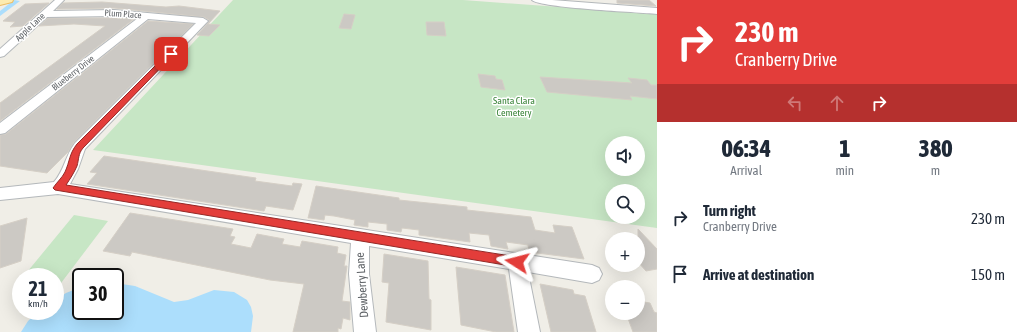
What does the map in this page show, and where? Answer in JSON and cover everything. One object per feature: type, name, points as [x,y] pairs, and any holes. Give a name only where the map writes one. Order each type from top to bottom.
[{"type":"main road","points":[[0,2],[8,0]]},
{"type":"street","name":"Apple Lane","points":[[0,54],[60,0]]},
{"type":"street","points":[[536,0],[561,4],[657,11]]},
{"type":"street","name":"Plum Place","points":[[44,14],[99,12],[203,21],[80,146],[74,153],[73,164],[68,176],[58,188]]},
{"type":"street","name":"Blueberry Drive","points":[[0,130],[146,16]]},
{"type":"street","points":[[0,194],[58,188],[592,274]]},
{"type":"street","name":"Dewberry Lane","points":[[360,237],[359,274],[365,332]]},
{"type":"street","points":[[517,262],[530,332]]},
{"type":"green space","name":"Santa Clara Cemetery","points":[[233,0],[463,0],[657,14],[657,228],[628,224],[645,224],[645,184],[605,184],[605,221],[93,150]]},
{"type":"green space","points":[[74,215],[108,221],[64,279],[64,268],[30,268]]},
{"type":"water","points":[[124,284],[135,286],[174,302],[188,300],[214,290],[234,292],[247,300],[251,307],[253,316],[251,332],[21,332],[29,320],[64,320],[64,294],[72,291],[72,320],[124,320]]},
{"type":"building","points":[[617,0],[649,0],[656,6],[617,3]]},
{"type":"building","points":[[102,2],[166,7],[179,6],[220,11],[208,24],[220,25],[209,36],[197,35],[209,22],[209,20],[204,17],[114,8],[57,9],[63,3]]},
{"type":"building","points":[[49,3],[23,26],[10,27],[15,22],[3,21],[25,4]]},
{"type":"building","points":[[344,14],[355,15],[351,29],[339,28]]},
{"type":"building","points":[[48,18],[134,19],[0,121],[0,103],[105,26],[74,24],[39,26]]},
{"type":"building","points":[[148,21],[193,24],[74,142],[68,152],[47,173],[0,166],[0,135],[6,134]]},
{"type":"building","points":[[426,22],[444,22],[446,36],[427,35]]},
{"type":"building","points":[[478,74],[495,76],[496,79],[502,80],[505,90],[481,87]]},
{"type":"building","points":[[540,77],[632,83],[628,78],[647,80],[651,85],[657,85],[657,99],[630,96],[632,100],[547,92]]},
{"type":"building","points":[[104,156],[256,178],[255,181],[292,186],[293,183],[302,184],[293,210],[266,206],[264,211],[87,184],[97,173],[90,172]]},
{"type":"building","points":[[316,186],[399,198],[399,200],[467,207],[467,210],[531,217],[535,230],[555,233],[553,225],[572,227],[584,259],[529,252],[528,245],[506,242],[508,249],[491,246],[489,235],[469,233],[470,242],[419,235],[419,230],[402,228],[401,232],[387,230],[387,224],[368,222],[368,227],[354,225],[355,220],[334,216],[325,215],[324,220],[308,218]]},
{"type":"building","points":[[130,213],[233,229],[230,236],[235,237],[231,244],[251,248],[257,234],[284,239],[282,244],[300,247],[302,241],[338,247],[337,253],[346,255],[344,266],[347,266],[342,301],[350,302],[350,320],[343,318],[341,329],[338,328],[338,332],[293,332],[304,284],[270,280],[132,252],[130,256],[103,251]]},
{"type":"building","points":[[27,218],[21,261],[0,268],[0,226]]},
{"type":"building","points":[[645,236],[657,249],[657,269],[646,271]]},
{"type":"building","points":[[384,254],[428,261],[429,299],[431,300],[431,330],[386,322],[389,283],[382,282]]},
{"type":"building","points":[[456,267],[505,275],[514,332],[496,332],[461,325]]},
{"type":"building","points":[[540,284],[573,290],[574,294],[585,296],[596,332],[551,332]]},
{"type":"building","points":[[645,302],[650,303],[654,312],[657,313],[657,332],[633,332],[629,320],[645,320]]},
{"type":"waterway","points":[[0,14],[17,1]]},
{"type":"route","points":[[171,54],[74,153],[73,164],[68,176],[58,188],[517,262]]}]
